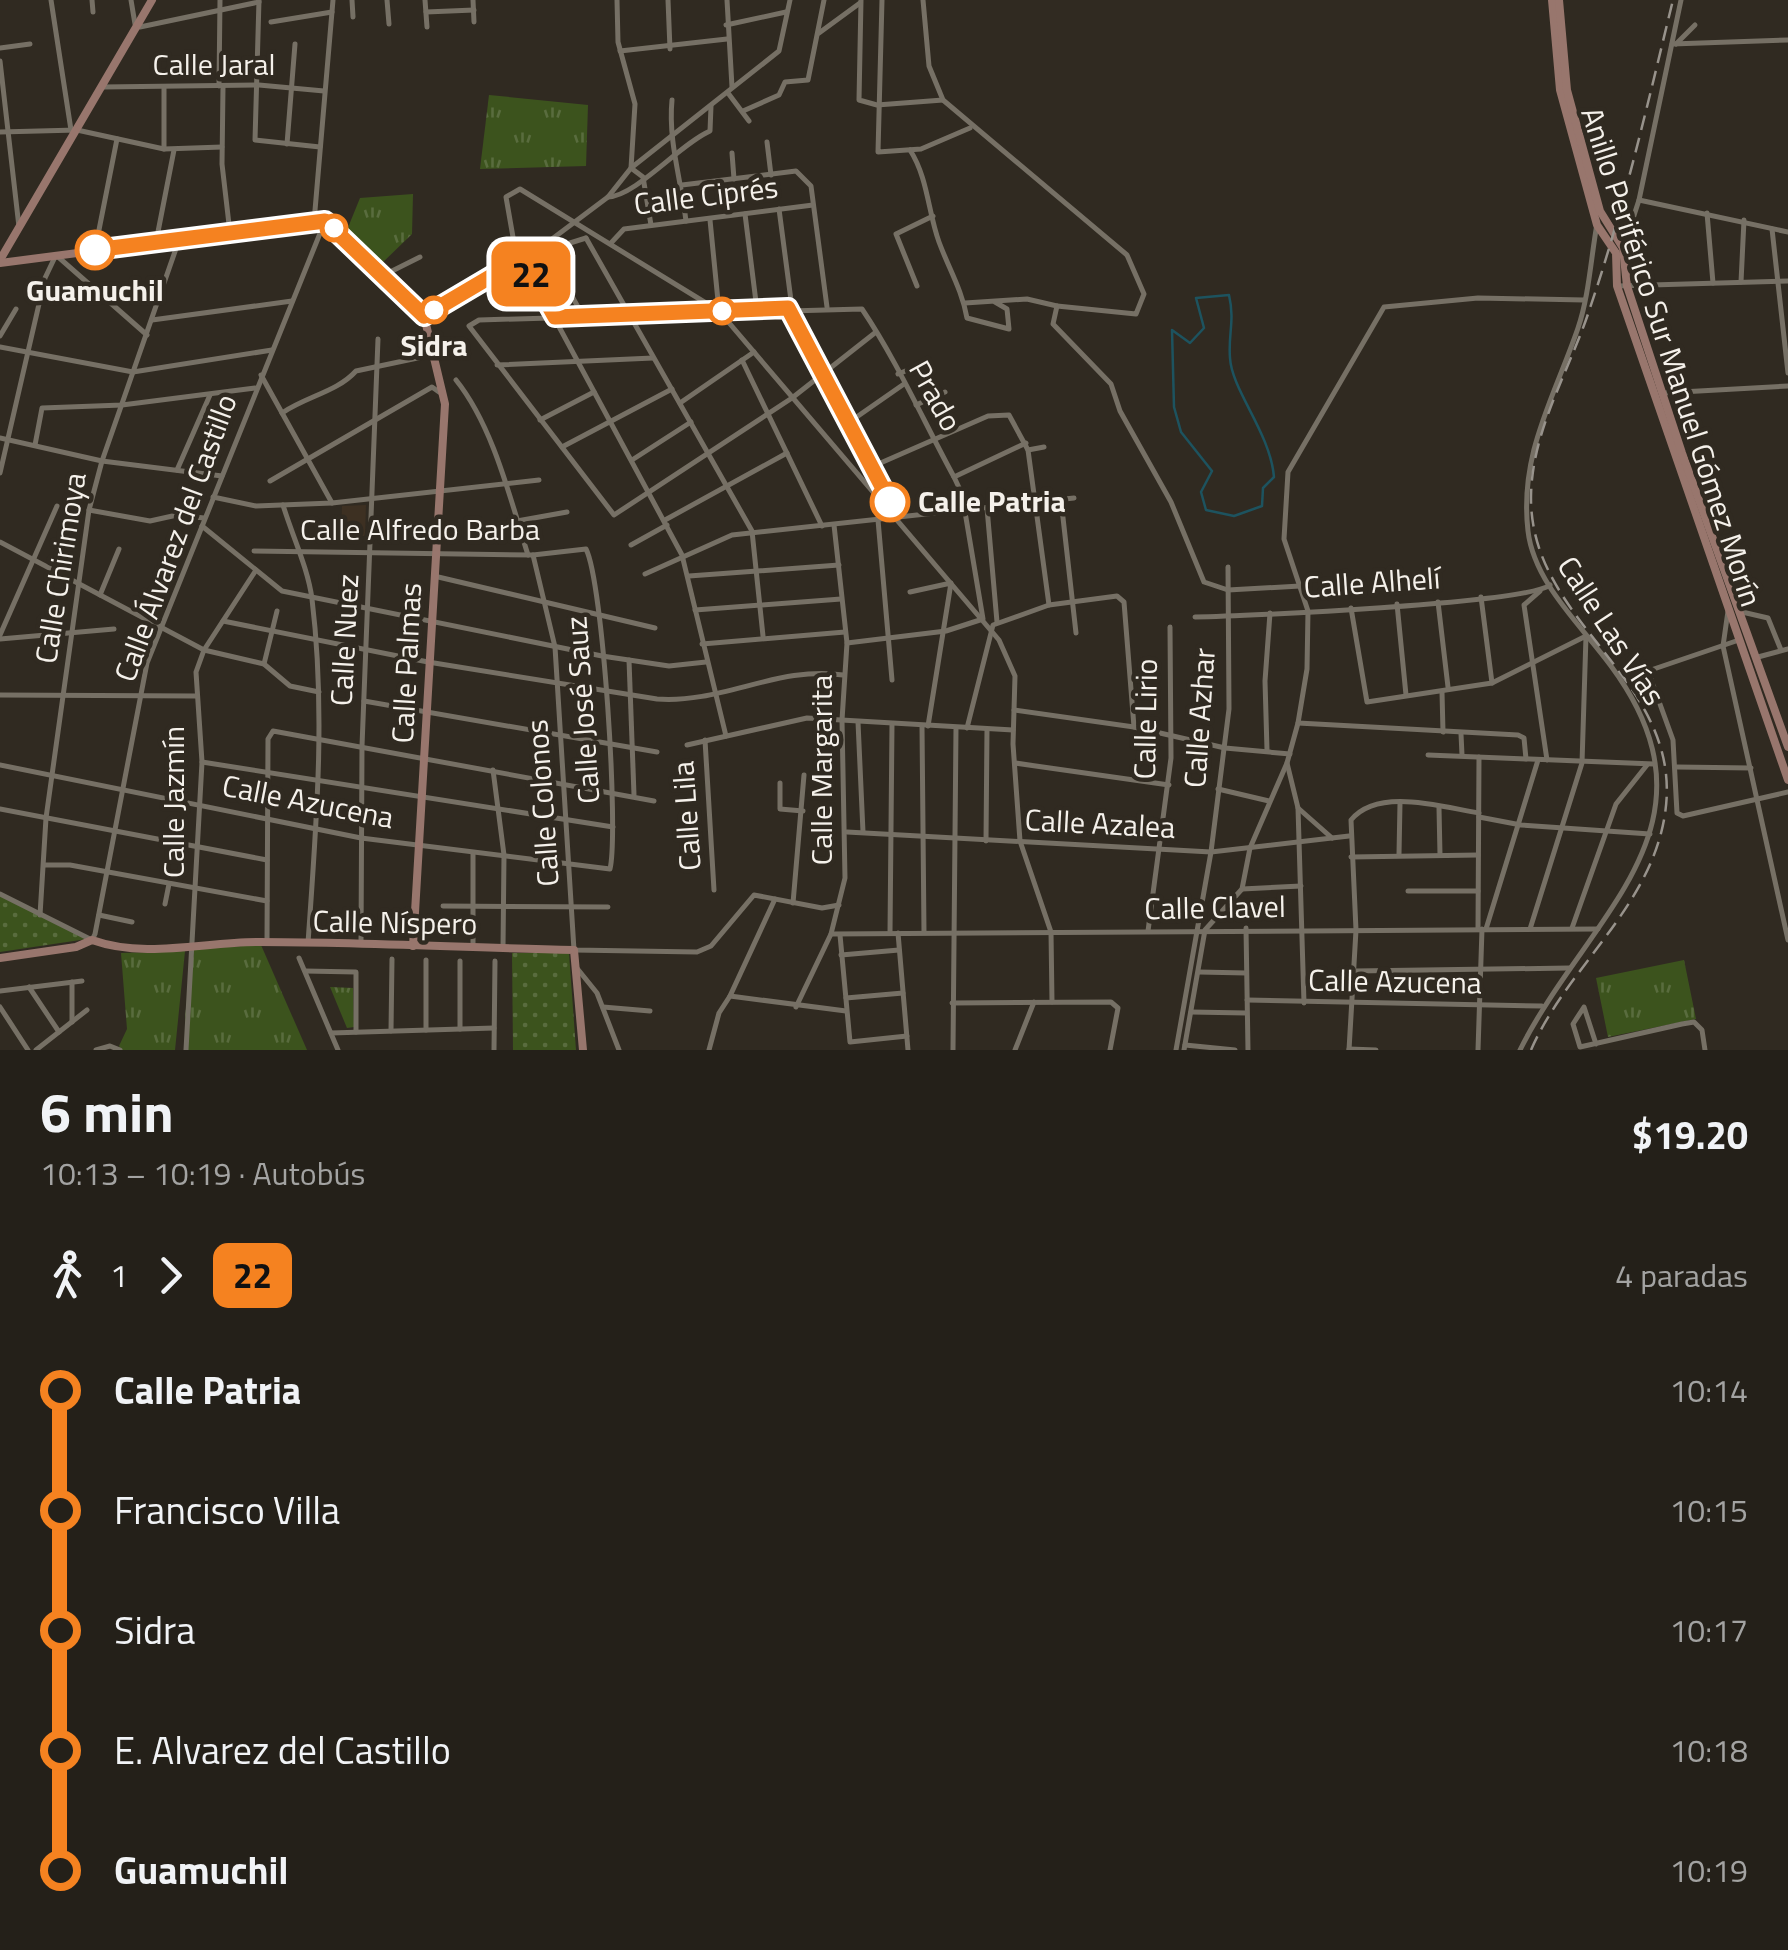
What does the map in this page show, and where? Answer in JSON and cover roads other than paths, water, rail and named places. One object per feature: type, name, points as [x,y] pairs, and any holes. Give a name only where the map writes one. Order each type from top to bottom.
[{"type":"street","points":[[51,0],[74,130]]},
{"type":"street","points":[[92,0],[93,12]]},
{"type":"street","points":[[131,0],[138,30]]},
{"type":"street","points":[[0,261],[152,0]]},
{"type":"street","points":[[220,0],[222,148],[230,233]]},
{"type":"street","points":[[314,222],[333,0]]},
{"type":"street","points":[[352,0],[353,17]]},
{"type":"street","points":[[388,0],[389,24]]},
{"type":"street","points":[[425,0],[426,27]]},
{"type":"street","points":[[473,0],[474,22]]},
{"type":"street","points":[[616,0],[620,50],[634,97],[631,168]]},
{"type":"street","points":[[668,0],[670,49]]},
{"type":"street","points":[[727,0],[730,90],[750,121]]},
{"type":"street","points":[[532,254],[608,197],[631,168],[778,51],[790,0]]},
{"type":"street","points":[[744,111],[779,96],[785,82],[809,78],[824,0]]},
{"type":"street","points":[[882,0],[879,153],[921,148],[970,128]]},
{"type":"street","points":[[923,0],[929,66],[943,100],[970,128],[1127,255],[1144,294],[1136,314],[1124,316],[1027,298],[965,303]]},
{"type":"street","name":"Anillo Periférico Sur Manuel Gómez Morín","points":[[1556,0],[1567,90],[1600,211],[1620,251],[1622,286],[1788,780]]},
{"type":"street","name":"Anillo Periférico Sur Manuel Gómez Morín","points":[[1556,0],[1560,90],[1597,225],[1620,251]]},
{"type":"street","points":[[1620,251],[1640,200],[1681,0]]},
{"type":"street","points":[[138,30],[259,1],[256,140],[320,147]]},
{"type":"street","points":[[816,35],[860,2]]},
{"type":"street","points":[[860,2],[857,96],[877,105],[943,100]]},
{"type":"street","points":[[426,12],[474,10]]},
{"type":"street","points":[[270,22],[332,12]]},
{"type":"street","points":[[726,24],[786,12]]},
{"type":"street","points":[[1674,44],[1695,24]]},
{"type":"street","points":[[620,50],[670,49],[727,39]]},
{"type":"street","points":[[1674,44],[1788,40]]},
{"type":"street","points":[[0,48],[30,44]]},
{"type":"street","points":[[287,144],[295,44]]},
{"type":"street","points":[[0,61],[4,132],[10,149],[19,229]]},
{"type":"street","name":"Calle Jaral","points":[[103,87],[259,85],[324,91]]},
{"type":"street","points":[[164,87],[164,149]]},
{"type":"street","points":[[672,100],[668,138],[675,151],[686,221]]},
{"type":"street","points":[[608,197],[623,194],[690,139],[710,130],[712,106]]},
{"type":"street","points":[[690,139],[696,118]]},
{"type":"street","points":[[4,132],[74,130],[164,149],[222,148]]},
{"type":"street","points":[[95,250],[117,138]]},
{"type":"street","points":[[767,142],[771,175]]},
{"type":"street","points":[[919,164],[921,148]]},
{"type":"street","points":[[0,150],[10,149]]},
{"type":"street","points":[[655,149],[675,151]]},
{"type":"street","points":[[156,242],[174,150]]},
{"type":"street","points":[[910,150],[919,164],[933,216],[972,322],[1009,329],[1007,309],[995,302]]},
{"type":"street","points":[[732,153],[734,179]]},
{"type":"street","points":[[631,168],[643,177],[651,226]]},
{"type":"street","points":[[682,185],[796,172],[808,180],[827,307],[479,320],[469,326],[614,516],[792,398],[876,332]]},
{"type":"street","points":[[726,736],[682,555],[555,317],[519,259],[506,200],[511,190],[529,192],[719,311],[990,630],[1013,666],[1020,841],[1050,932],[1052,1002]]},
{"type":"street","points":[[1640,200],[1788,232]]},
{"type":"street","name":"Calle Ciprés","points":[[611,243],[620,230],[813,205]]},
{"type":"street","points":[[779,210],[790,308],[894,519]]},
{"type":"street","name":"Calle Las Vías","points":[[1520,1050],[1542,1006],[1637,871],[1656,804],[1650,739],[1631,698],[1550,585],[1528,536],[1528,469],[1541,416],[1578,330],[1600,211]]},
{"type":"street","points":[[745,214],[757,310]]},
{"type":"street","points":[[1707,214],[1713,282]]},
{"type":"street","points":[[917,286],[896,234],[933,216]]},
{"type":"street","points":[[710,218],[719,311]]},
{"type":"street","points":[[1742,282],[1744,220]]},
{"type":"street","points":[[0,261],[325,221],[424,316],[519,259],[596,234]]},
{"type":"street","name":"Calle Álvarez del Castillo","points":[[92,940],[147,663],[325,221]]},
{"type":"street","points":[[1772,229],[1788,373]]},
{"type":"street","points":[[586,238],[752,531],[763,636]]},
{"type":"street","name":"Calle Chirimoya","points":[[40,914],[46,818],[90,510],[102,461],[179,240]]},
{"type":"street","points":[[56,255],[146,335]]},
{"type":"street","points":[[0,473],[45,278],[56,255]]},
{"type":"street","points":[[382,276],[420,256]]},
{"type":"street","points":[[563,280],[583,316]]},
{"type":"street","points":[[1622,286],[1788,280]]},
{"type":"street","name":"Anillo Periférico Sur Manuel Gómez Morín","points":[[1622,286],[1788,747]]},
{"type":"street","points":[[1235,1050],[1184,1048],[1205,930],[1242,888],[1250,848],[1288,764],[1298,723],[1308,657],[1308,610],[1284,539],[1288,472],[1381,310],[1459,299],[1584,300]]},
{"type":"street","points":[[152,320],[292,300]]},
{"type":"street","name":"Prado","points":[[827,307],[859,306],[954,477],[967,511],[983,620]]},
{"type":"street","points":[[1058,306],[1054,329],[1110,384],[1120,411],[1171,502],[1200,576],[1217,590],[1300,586]]},
{"type":"street","points":[[0,336],[16,309]]},
{"type":"street","name":"Calle Palmas","points":[[413,946],[446,404],[424,316]]},
{"type":"street","name":"Calle Nuez","points":[[361,943],[362,746],[378,339]]},
{"type":"street","points":[[0,348],[133,372],[272,350]]},
{"type":"street","points":[[680,402],[754,352]]},
{"type":"street","points":[[282,413],[303,398],[347,383],[356,370],[426,356]]},
{"type":"street","points":[[497,365],[653,358]]},
{"type":"street","points":[[742,360],[822,526]]},
{"type":"street","points":[[898,374],[923,364]]},
{"type":"street","points":[[261,375],[332,503]]},
{"type":"street","name":"Calle Colonos","points":[[456,380],[477,412],[531,555],[555,646],[583,1050]]},
{"type":"street","points":[[848,423],[904,384]]},
{"type":"street","points":[[1663,393],[1788,386]]},
{"type":"street","points":[[270,481],[434,387],[446,404]]},
{"type":"street","points":[[35,446],[40,409],[122,405],[255,388]]},
{"type":"street","points":[[562,448],[672,389]]},
{"type":"street","points":[[540,420],[594,392]]},
{"type":"street","points":[[916,405],[945,392]]},
{"type":"street","points":[[177,470],[211,394]]},
{"type":"street","points":[[869,468],[995,414],[1009,415],[1027,447],[1038,502],[1049,605]]},
{"type":"street","points":[[632,460],[691,422]]},
{"type":"street","points":[[0,438],[102,461],[222,476]]},
{"type":"street","points":[[954,477],[1027,447],[1044,447]]},
{"type":"street","points":[[631,546],[727,484],[787,453]]},
{"type":"street","points":[[214,497],[256,506],[332,503],[504,487],[539,480]]},
{"type":"street","points":[[645,574],[722,536],[1074,498]]},
{"type":"street","points":[[1060,500],[1076,633]]},
{"type":"street","points":[[283,504],[312,596],[321,739],[308,943]]},
{"type":"street","points":[[57,506],[0,637],[114,628]]},
{"type":"street","points":[[988,508],[997,622]]},
{"type":"street","points":[[90,510],[150,521],[177,515],[206,518]]},
{"type":"street","points":[[517,521],[567,512]]},
{"type":"street","points":[[878,520],[892,680]]},
{"type":"street","name":"Calle Margarita","points":[[796,1007],[831,934],[847,832],[842,720],[847,643],[834,524]]},
{"type":"street","points":[[202,526],[282,591],[602,656],[669,666],[706,662]]},
{"type":"street","points":[[0,542],[204,650],[264,664],[290,686],[318,692]]},
{"type":"street","points":[[100,595],[119,549]]},
{"type":"street","name":"Calle Alfredo Barba","points":[[254,551],[531,555],[586,550]]},
{"type":"street","name":"Calle José Sauz","points":[[586,550],[600,617],[613,828],[610,869]]},
{"type":"street","points":[[688,576],[839,566]]},
{"type":"street","name":"Calle Azhar","points":[[1176,1050],[1211,852],[1224,748],[1228,567]]},
{"type":"street","name":"Calle Jazmín","points":[[186,1050],[202,762],[196,668],[256,570]]},
{"type":"street","points":[[434,576],[655,628]]},
{"type":"street","points":[[910,592],[950,584]]},
{"type":"street","points":[[924,932],[925,726],[946,631],[950,584]]},
{"type":"street","name":"Calle Alhelí","points":[[1195,616],[1438,602],[1540,592],[1550,585]]},
{"type":"street","points":[[1524,605],[1540,592]]},
{"type":"street","points":[[1520,594],[1546,760]]},
{"type":"street","points":[[1480,596],[1492,683]]},
{"type":"street","points":[[967,728],[990,630],[997,622],[1049,605],[1122,597],[1134,728]]},
{"type":"street","points":[[695,610],[842,599]]},
{"type":"street","points":[[1438,602],[1445,689],[1443,732]]},
{"type":"street","points":[[1397,604],[1406,695]]},
{"type":"street","points":[[1729,607],[1724,646],[1788,940]]},
{"type":"street","points":[[1352,608],[1365,701],[1398,700],[1406,695],[1492,683],[1586,636],[1582,763],[1530,928]]},
{"type":"street","points":[[264,664],[277,610]]},
{"type":"street","points":[[1742,612],[1768,618],[1785,649],[1758,657]]},
{"type":"street","points":[[1267,750],[1265,681],[1270,613]]},
{"type":"street","points":[[847,643],[946,631],[983,620]]},
{"type":"street","points":[[223,621],[367,652],[668,700],[811,672],[843,675]]},
{"type":"street","name":"Calle Lirio","points":[[1148,931],[1161,852],[1172,736],[1170,627]]},
{"type":"street","points":[[702,644],[845,632]]},
{"type":"street","points":[[1742,639],[1648,671],[1670,726],[1677,768],[1678,815],[1788,792]]},
{"type":"street","points":[[629,660],[634,795]]},
{"type":"street","points":[[0,695],[196,696]]},
{"type":"street","points":[[364,701],[656,752]]},
{"type":"street","points":[[1014,710],[1134,728],[1224,748],[1290,754]]},
{"type":"street","points":[[687,745],[807,718],[1013,730]]},
{"type":"street","points":[[858,722],[863,832]]},
{"type":"street","points":[[1298,723],[1522,736],[1526,759]]},
{"type":"street","points":[[892,724],[894,933],[900,950],[908,1050]]},
{"type":"street","points":[[953,1050],[956,728]]},
{"type":"street","points":[[986,729],[986,841]]},
{"type":"street","points":[[267,942],[270,732],[654,800]]},
{"type":"street","points":[[1462,734],[1462,756]]},
{"type":"street","name":"Calle Lila","points":[[705,740],[714,890]]},
{"type":"street","points":[[1428,755],[1651,765]]},
{"type":"street","points":[[1478,1050],[1482,929],[1478,891],[1480,757]]},
{"type":"street","points":[[1482,929],[1521,826],[1538,759]]},
{"type":"street","points":[[202,762],[613,828]]},
{"type":"street","points":[[1015,763],[1168,785]]},
{"type":"street","points":[[1288,764],[1298,808],[1304,1003]]},
{"type":"street","name":"Calle Azucena","points":[[0,765],[362,838],[610,869]]},
{"type":"street","points":[[1571,928],[1616,804],[1651,765]]},
{"type":"street","points":[[1677,768],[1751,768]]},
{"type":"street","points":[[493,770],[504,856],[503,948]]},
{"type":"street","points":[[794,903],[804,776]]},
{"type":"street","points":[[780,783],[780,809],[803,811]]},
{"type":"street","points":[[1218,789],[1269,801]]},
{"type":"street","points":[[1376,1050],[1349,1050],[1356,930],[1348,826],[1363,806],[1400,803],[1439,807],[1521,826],[1650,834]]},
{"type":"street","points":[[1400,803],[1400,854]]},
{"type":"street","points":[[1439,807],[1440,855]]},
{"type":"street","points":[[1298,808],[1332,838]]},
{"type":"street","points":[[0,809],[268,860]]},
{"type":"street","name":"Calle Azalea","points":[[847,832],[1161,852],[1211,852],[1349,836]]},
{"type":"street","points":[[473,854],[473,946]]},
{"type":"street","points":[[1351,857],[1478,855]]},
{"type":"street","points":[[44,865],[107,872],[267,901]]},
{"type":"street","points":[[165,904],[169,884]]},
{"type":"street","points":[[1242,888],[1301,886]]},
{"type":"street","points":[[1408,892],[1478,891]]},
{"type":"street","name":"Calle Níspero","points":[[0,894],[92,940],[119,949],[267,942],[697,952],[712,946],[752,896],[775,899]]},
{"type":"street","points":[[709,1050],[718,1013],[730,996],[775,899],[838,906]]},
{"type":"street","points":[[442,906],[608,907]]},
{"type":"street","points":[[99,915],[132,922]]},
{"type":"street","points":[[1246,928],[1248,1050]]},
{"type":"street","name":"Calle Clavel","points":[[831,934],[1246,928],[1599,929]]},
{"type":"street","points":[[840,934],[850,1042],[907,1036]]},
{"type":"street","points":[[0,958],[81,946],[92,940]]},
{"type":"street","points":[[841,955],[900,950]]},
{"type":"street","points":[[299,958],[338,1050]]},
{"type":"street","points":[[391,1031],[392,959]]},
{"type":"street","points":[[426,960],[426,1030]]},
{"type":"street","points":[[460,961],[460,1029]]},
{"type":"street","points":[[494,1050],[495,961]]},
{"type":"street","points":[[576,967],[587,976],[603,1006],[620,1050]]},
{"type":"street","points":[[1355,971],[1569,968]]},
{"type":"street","points":[[305,971],[356,972],[356,1032]]},
{"type":"street","points":[[1199,972],[1246,974]]},
{"type":"street","points":[[0,991],[82,981]]},
{"type":"street","points":[[72,982],[72,1022]]},
{"type":"street","points":[[29,987],[58,1032]]},
{"type":"street","points":[[846,998],[903,992]]},
{"type":"street","points":[[730,996],[846,1011]]},
{"type":"street","name":"Calle Azucena","points":[[1247,1000],[1479,1008],[1542,1006]]},
{"type":"street","points":[[1015,1050],[1034,1002]]},
{"type":"street","points":[[952,1003],[1116,1004],[1110,1050]]},
{"type":"street","points":[[603,1006],[650,1010]]},
{"type":"street","points":[[0,1007],[27,1049],[87,1010]]},
{"type":"street","points":[[1596,1044],[1584,1007],[1573,1024],[1574,1039],[1580,1047],[1596,1044],[1694,1022],[1702,1030],[1705,1050]]},
{"type":"street","points":[[1190,1012],[1246,1014]]},
{"type":"street","points":[[330,1033],[494,1028]]},
{"type":"street","points":[[96,1050],[110,1046],[120,1050]]},
{"type":"waterway","points":[[1229,295],[1232,371],[1266,444],[1274,477],[1263,488],[1262,506],[1234,516],[1206,510],[1201,492],[1212,471],[1181,432],[1174,407],[1172,330],[1190,343],[1204,328],[1196,298],[1229,295]]},
{"type":"railway","points":[[1531,1050],[1562,996],[1635,894],[1660,837],[1667,784],[1658,738],[1638,698],[1556,586],[1538,544],[1531,496],[1545,423],[1582,331],[1614,232],[1673,0]]},
{"type":"place","name":"Guamuchil","points":[[95,250]]},
{"type":"place","name":"Sidra","points":[[434,310]]},
{"type":"place","name":"Calle Patria","points":[[890,502]]}]
